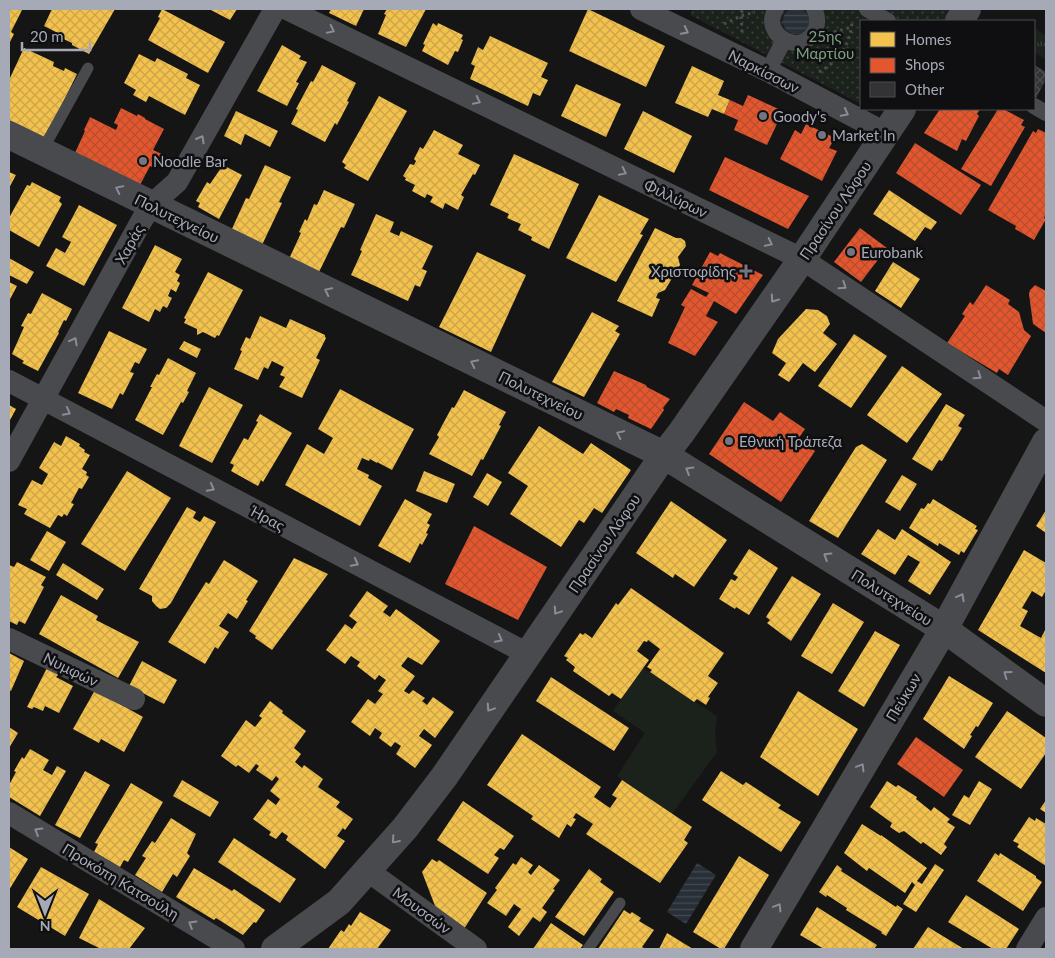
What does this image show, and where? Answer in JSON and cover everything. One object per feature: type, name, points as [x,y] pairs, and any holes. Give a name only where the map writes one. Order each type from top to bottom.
[{"type":"street","name":"Χαράς","points":[[9,461],[151,205],[177,182],[275,9]]},
{"type":"street","name":"Φιλλύρων","points":[[287,9],[802,260],[1046,421]]},
{"type":"street","name":"Ναρκίσσων","points":[[641,9],[664,14],[709,43],[768,71],[887,134]]},
{"type":"street","points":[[776,9],[772,23],[776,33],[784,40],[794,43],[805,41],[813,34],[817,24],[814,9]]},
{"type":"street","points":[[867,9],[886,20]]},
{"type":"street","points":[[959,20],[967,9]]},
{"type":"street","points":[[768,71],[784,40]]},
{"type":"street","points":[[1035,107],[1046,113]]},
{"type":"street","name":"Πρασίνου Λόφου","points":[[275,949],[339,902],[405,828],[444,777],[664,455],[802,260],[901,110]]},
{"type":"street","name":"Πολυτεχνείου","points":[[9,135],[664,455],[944,629],[1046,703]]},
{"type":"street","name":"Ήρας","points":[[9,381],[528,654]]},
{"type":"street","name":"Πεύκων","points":[[754,949],[944,629],[1046,442]]},
{"type":"street","name":"Νυμφών","points":[[9,639],[134,699]]},
{"type":"street","name":"Προκόπη Κατσούλη","points":[[9,813],[234,949]]},
{"type":"street","name":"Μουσσών","points":[[368,871],[476,949]]},
{"type":"street","points":[[1027,949],[1045,923]]},
{"type":"lane","points":[[42,152],[88,68]]},
{"type":"lane","points":[[588,949],[620,903]]},
{"type":"path","points":[[742,9],[740,16],[743,37]]},
{"type":"path","points":[[709,43],[724,24],[740,16],[757,11]]},
{"type":"green space","name":"25ης Μαρτίου","points":[[693,9],[956,9],[949,20],[860,20],[860,103],[690,15]]},
{"type":"green space","points":[[1035,29],[1046,36],[1046,60],[1035,53]]},
{"type":"green space","points":[[643,668],[717,716],[715,732],[717,752],[672,814],[617,776],[645,733],[613,711]]},
{"type":"shaded area","points":[[796,8],[805,12],[809,21],[805,30],[796,34],[787,30],[783,21],[787,12]]},
{"type":"shaded area","points":[[697,863],[716,875],[686,924],[667,912]]},
{"type":"building: Homes","points":[[9,9],[22,10],[11,32],[14,34],[9,44]]},
{"type":"building: Homes","points":[[52,9],[115,9],[89,54],[57,36],[58,33],[44,26]]},
{"type":"building: Homes","points":[[162,9],[225,42],[208,73],[148,40],[160,18],[158,17]]},
{"type":"building: Homes","points":[[209,9],[237,9],[230,20]]},
{"type":"building: Homes","points":[[331,9],[364,9],[356,26],[329,13]]},
{"type":"building: Homes","points":[[387,9],[426,9],[406,47],[378,34]]},
{"type":"building: Homes","points":[[588,9],[665,46],[646,87],[569,51]]},
{"type":"building: Homes","points":[[433,23],[437,26],[438,23],[463,35],[458,52],[455,51],[448,65],[422,51],[425,45],[423,44]]},
{"type":"building: Homes","points":[[490,36],[548,63],[541,77],[548,80],[540,96],[533,93],[528,106],[470,79],[475,66],[471,64],[478,47],[483,50]]},
{"type":"building: Homes","points":[[282,45],[301,56],[299,59],[307,62],[296,82],[299,83],[287,106],[257,91]]},
{"type":"building: Homes","points":[[24,48],[54,62],[53,66],[64,71],[65,68],[77,74],[45,139],[9,120],[9,76],[10,78]]},
{"type":"building: Homes","points":[[139,54],[155,62],[157,58],[188,74],[186,78],[200,85],[185,115],[149,96],[146,102],[133,95],[136,90],[124,83]]},
{"type":"building: Homes","points":[[322,65],[356,83],[337,125],[335,123],[325,142],[291,124],[298,110],[296,109]]},
{"type":"building: Homes","points":[[692,66],[724,81],[718,95],[730,100],[724,114],[712,109],[708,117],[675,103]]},
{"type":"building: Homes","points":[[576,84],[621,104],[606,137],[561,116]]},
{"type":"building: Homes","points":[[379,96],[407,111],[368,181],[344,168],[346,165],[342,162]]},
{"type":"building: Homes","points":[[236,111],[278,131],[270,147],[245,134],[241,145],[224,136]]},
{"type":"building: Homes","points":[[643,111],[692,136],[674,173],[624,149]]},
{"type":"building: Homes","points":[[434,130],[463,145],[458,154],[480,165],[461,195],[464,197],[458,210],[445,203],[443,209],[430,202],[433,197],[427,194],[425,198],[412,191],[415,185],[405,180],[406,178],[403,176],[410,164],[414,165],[416,161],[414,159],[420,147],[423,149]]},
{"type":"building: Homes","points":[[514,154],[579,184],[549,249],[531,240],[532,237],[518,230],[521,224],[507,218],[509,214],[490,205]]},
{"type":"building: Homes","points":[[223,165],[242,175],[219,219],[198,207],[200,203],[196,201],[207,182],[210,184]]},
{"type":"building: Homes","points":[[265,165],[291,177],[279,202],[282,203],[262,245],[231,231],[246,198],[249,199]]},
{"type":"building: Homes","points":[[9,172],[16,175],[9,188]]},
{"type":"building: Homes","points":[[32,182],[61,197],[59,201],[62,204],[39,247],[9,230],[9,218],[27,185],[30,186]]},
{"type":"building: Homes","points":[[324,190],[355,204],[344,228],[341,227],[319,272],[289,259],[305,219],[307,221],[314,204],[317,205]]},
{"type":"building: Homes","points":[[889,190],[937,222],[931,230],[925,227],[915,241],[873,214]]},
{"type":"building: Homes","points":[[599,195],[649,219],[640,234],[643,235],[616,282],[566,258]]},
{"type":"building: Homes","points":[[79,205],[117,225],[84,286],[46,266],[56,248],[65,253],[71,242],[62,237]]},
{"type":"building: Homes","points":[[376,214],[394,222],[390,232],[399,236],[401,231],[433,246],[422,269],[427,271],[420,287],[415,285],[408,301],[351,275]]},
{"type":"building: Homes","points":[[655,228],[676,238],[681,238],[685,241],[686,246],[678,257],[680,265],[665,290],[658,293],[656,298],[660,299],[652,317],[617,301]]},
{"type":"building: Homes","points":[[155,245],[182,259],[175,272],[180,275],[177,281],[180,283],[176,292],[171,289],[168,296],[172,298],[167,308],[163,306],[160,312],[155,309],[149,322],[122,308]]},
{"type":"building: Homes","points":[[477,252],[526,275],[491,352],[439,327]]},
{"type":"building: Homes","points":[[9,258],[34,272],[27,284],[9,275]]},
{"type":"building: Homes","points":[[893,262],[920,279],[901,308],[875,291]]},
{"type":"building: Homes","points":[[208,272],[243,290],[219,336],[217,335],[215,338],[203,332],[197,335],[197,329],[184,323],[186,319],[184,318]]},
{"type":"building: Homes","points":[[9,282],[17,286],[9,301]]},
{"type":"building: Homes","points":[[42,293],[72,309],[66,321],[64,320],[38,371],[22,363],[24,361],[12,354],[24,327],[21,326],[28,313],[31,314]]},
{"type":"building: Homes","points":[[806,309],[818,310],[827,316],[830,324],[823,333],[837,344],[815,372],[803,363],[789,382],[778,375],[786,363],[772,353],[778,339]]},
{"type":"building: Homes","points":[[592,312],[619,326],[615,331],[620,334],[584,397],[552,382]]},
{"type":"building: Homes","points":[[260,316],[286,328],[290,319],[325,335],[326,338],[316,358],[320,360],[302,398],[279,387],[285,377],[280,375],[284,367],[272,361],[268,369],[264,367],[258,380],[234,369],[246,337],[250,339]]},
{"type":"building: Homes","points":[[109,331],[147,349],[139,364],[135,362],[130,372],[134,373],[123,395],[120,393],[112,409],[78,393]]},
{"type":"building: Homes","points":[[854,334],[887,356],[851,408],[818,386]]},
{"type":"building: Homes","points":[[184,341],[201,349],[197,358],[179,349]]},
{"type":"building: Homes","points":[[168,358],[196,373],[187,391],[189,392],[183,403],[181,402],[163,435],[135,420],[152,387],[150,387]]},
{"type":"building: Homes","points":[[902,366],[942,394],[907,443],[867,415]]},
{"type":"building: Homes","points":[[209,387],[243,405],[212,463],[179,446]]},
{"type":"building: Homes","points":[[340,389],[414,429],[392,470],[370,459],[369,461],[362,458],[357,469],[369,475],[368,478],[382,486],[360,526],[285,485],[307,444],[324,454],[333,438],[318,429]]},
{"type":"building: Homes","points":[[464,390],[506,412],[499,425],[501,426],[483,460],[481,459],[472,476],[429,454],[439,437],[437,435],[452,407],[454,408]]},
{"type":"building: Homes","points":[[946,404],[965,415],[958,426],[962,428],[942,461],[939,460],[932,471],[912,459]]},
{"type":"building: Homes","points":[[9,405],[16,409],[9,422]]},
{"type":"building: Homes","points":[[260,414],[292,433],[263,482],[261,480],[258,486],[231,471],[234,465],[230,463],[244,438],[248,440],[258,422],[256,421]]},
{"type":"building: Homes","points":[[539,426],[583,454],[591,443],[631,470],[602,513],[594,508],[584,523],[579,520],[561,547],[510,514],[528,486],[508,473]]},
{"type":"building: Homes","points":[[66,436],[80,444],[79,446],[85,450],[84,452],[90,455],[82,469],[87,472],[86,475],[89,477],[82,489],[79,488],[71,503],[74,504],[67,516],[64,514],[62,517],[58,515],[50,528],[24,514],[27,509],[18,505],[32,480],[42,485],[48,474],[39,468],[54,442],[61,446]]},
{"type":"building: Homes","points":[[862,444],[887,460],[838,538],[809,521],[856,447]]},
{"type":"building: Homes","points":[[127,471],[171,498],[125,571],[81,544]]},
{"type":"building: Homes","points":[[424,471],[455,484],[447,503],[416,491]]},
{"type":"building: Homes","points":[[487,473],[502,482],[488,506],[473,497]]},
{"type":"building: Homes","points":[[902,475],[917,484],[900,511],[885,502]]},
{"type":"building: Homes","points":[[405,499],[432,514],[427,523],[430,525],[426,533],[428,534],[422,545],[420,543],[410,563],[378,546]]},
{"type":"building: Homes","points":[[933,499],[977,526],[975,529],[978,530],[964,553],[961,551],[959,555],[939,543],[938,546],[909,528],[921,508],[924,509]]},
{"type":"building: Homes","points":[[671,501],[727,540],[694,587],[675,574],[673,578],[636,553]]},
{"type":"building: Homes","points":[[187,507],[196,512],[193,518],[200,522],[204,516],[216,522],[171,603],[166,608],[160,609],[152,601],[152,596],[139,589]]},
{"type":"building: Homes","points":[[1046,510],[1046,533],[1036,526]]},
{"type":"building: Homes","points":[[878,529],[895,540],[902,529],[951,562],[930,595],[908,581],[920,562],[908,555],[895,575],[861,554]]},
{"type":"building: Homes","points":[[47,531],[66,542],[49,571],[30,560]]},
{"type":"building: Homes","points":[[749,549],[778,568],[749,615],[719,599],[731,579],[735,581],[738,577],[733,574]]},
{"type":"building: Homes","points":[[1024,550],[1046,563],[1046,590],[1042,597],[1032,591],[1022,608],[1028,611],[1020,626],[1041,638],[1046,628],[1046,673],[978,630]]},
{"type":"building: Homes","points":[[294,558],[328,574],[272,650],[255,638],[256,636],[249,631]]},
{"type":"building: Homes","points":[[224,560],[258,581],[237,619],[228,613],[219,626],[229,632],[218,649],[215,647],[205,664],[168,642],[206,582],[209,584]]},
{"type":"building: Homes","points":[[17,562],[46,577],[41,585],[44,587],[25,624],[19,621],[17,625],[9,621],[9,565],[14,567]]},
{"type":"building: Homes","points":[[63,563],[104,589],[97,600],[56,575]]},
{"type":"building: Homes","points":[[792,576],[821,594],[791,641],[767,623],[770,620],[766,617]]},
{"type":"building: Homes","points":[[631,588],[724,653],[708,676],[718,683],[708,697],[710,698],[706,705],[697,699],[694,702],[650,672],[652,670],[647,667],[660,649],[648,640],[647,642],[644,641],[637,651],[649,660],[621,699],[612,693],[609,696],[573,671],[575,667],[564,656],[580,633],[583,635],[585,633],[592,638],[616,603],[618,605]]},
{"type":"building: Homes","points":[[367,591],[388,606],[383,612],[390,617],[396,609],[440,641],[422,665],[408,657],[401,666],[415,676],[404,691],[409,694],[413,690],[425,698],[422,701],[427,705],[433,697],[454,712],[435,738],[424,729],[419,736],[432,745],[415,768],[396,754],[401,746],[395,742],[391,747],[379,738],[382,733],[375,728],[370,736],[351,722],[368,699],[375,704],[383,694],[378,691],[386,680],[379,675],[375,680],[357,666],[360,662],[351,656],[345,664],[326,650],[345,624],[352,629],[357,622],[349,616]]},
{"type":"building: Homes","points":[[61,595],[98,616],[96,620],[139,642],[118,678],[39,634]]},
{"type":"building: Homes","points":[[833,603],[864,622],[832,674],[801,656]]},
{"type":"building: Homes","points":[[875,631],[900,645],[864,707],[838,691]]},
{"type":"building: Homes","points":[[9,653],[24,661],[11,691],[9,690]]},
{"type":"building: Homes","points":[[142,661],[177,680],[164,704],[129,686]]},
{"type":"building: Homes","points":[[47,668],[59,674],[56,677],[73,686],[59,713],[45,706],[43,711],[34,707],[32,709],[27,707]]},
{"type":"building: Homes","points":[[949,676],[993,703],[978,727],[976,726],[970,735],[972,736],[964,749],[923,719]]},
{"type":"building: Homes","points":[[551,677],[629,728],[614,751],[536,701]]},
{"type":"building: Homes","points":[[95,690],[143,717],[124,752],[101,739],[99,743],[73,729]]},
{"type":"building: Homes","points":[[798,691],[858,729],[818,796],[760,757]]},
{"type":"building: Homes","points":[[270,701],[283,711],[282,713],[306,731],[294,748],[301,754],[295,762],[302,768],[304,765],[323,779],[318,787],[340,802],[336,807],[353,819],[345,830],[343,828],[337,836],[345,841],[325,869],[286,840],[288,836],[282,832],[276,839],[269,835],[271,832],[253,819],[268,799],[276,805],[280,799],[270,791],[279,779],[276,776],[272,781],[256,770],[259,766],[256,764],[249,773],[238,765],[236,767],[221,756],[246,720],[255,727],[262,718],[259,716]]},
{"type":"building: Homes","points":[[1007,711],[1046,738],[1046,753],[1021,789],[975,757]]},
{"type":"building: Homes","points":[[9,727],[18,733],[9,748]]},
{"type":"building: Homes","points":[[522,734],[601,787],[594,797],[610,808],[617,798],[612,795],[622,780],[692,827],[684,840],[688,843],[660,883],[586,834],[593,824],[576,813],[573,818],[576,819],[571,827],[567,824],[559,838],[531,819],[533,816],[487,785]]},
{"type":"building: Homes","points":[[30,749],[49,760],[43,770],[52,775],[57,766],[66,771],[40,816],[9,797],[9,785],[16,772],[14,771],[22,757],[24,759]]},
{"type":"building: Homes","points":[[85,771],[110,785],[80,838],[55,825]]},
{"type":"building: Homes","points":[[721,771],[743,785],[746,782],[781,805],[778,808],[801,822],[781,852],[702,800]]},
{"type":"building: Homes","points":[[182,780],[219,802],[210,817],[173,796]]},
{"type":"building: Homes","points":[[887,781],[896,787],[898,785],[917,797],[916,799],[931,811],[934,807],[950,819],[947,822],[955,827],[944,844],[947,847],[941,855],[923,842],[921,844],[904,831],[899,833],[890,827],[892,823],[870,807]]},
{"type":"building: Homes","points":[[979,781],[992,789],[970,825],[952,815],[964,795],[969,798]]},
{"type":"building: Homes","points":[[131,783],[163,802],[128,862],[124,860],[120,867],[94,852],[98,844],[95,843]]},
{"type":"building: Homes","points":[[1046,800],[1046,813],[1040,809]]},
{"type":"building: Homes","points":[[463,801],[514,836],[504,850],[500,848],[494,855],[499,858],[488,874],[437,840]]},
{"type":"building: Homes","points":[[1029,817],[1035,821],[1036,818],[1046,824],[1046,866],[1017,847],[1019,844],[1013,841]]},
{"type":"building: Homes","points":[[171,818],[196,834],[187,853],[190,856],[177,877],[173,874],[162,892],[135,875],[146,858],[142,856],[152,841],[155,843]]},
{"type":"building: Homes","points":[[862,824],[881,835],[927,868],[917,881],[922,884],[935,864],[944,870],[916,912],[903,904],[915,885],[912,882],[905,893],[869,868],[867,871],[844,853]]},
{"type":"building: Homes","points":[[234,838],[296,879],[280,903],[218,862]]},
{"type":"building: Homes","points":[[9,847],[28,859],[9,890]]},
{"type":"building: Homes","points":[[995,853],[999,856],[1000,853],[1036,876],[1042,882],[1023,911],[977,881]]},
{"type":"building: Homes","points":[[739,856],[769,875],[724,949],[721,949],[693,932]]},
{"type":"building: Homes","points":[[521,857],[533,865],[528,872],[531,875],[539,865],[560,880],[542,908],[547,912],[540,922],[533,917],[519,936],[508,927],[521,909],[514,904],[506,916],[487,903],[513,863],[516,865]]},
{"type":"building: Homes","points":[[432,859],[437,862],[439,860],[487,893],[464,929],[437,911],[422,872]]},
{"type":"building: Homes","points":[[837,865],[842,869],[841,871],[896,907],[897,905],[903,909],[886,936],[846,910],[847,908],[819,892]]},
{"type":"building: Homes","points":[[41,867],[89,894],[65,936],[17,907]]},
{"type":"building: Homes","points":[[194,868],[232,891],[234,889],[265,910],[256,923],[254,922],[243,935],[176,897]]},
{"type":"building: Homes","points":[[589,869],[602,879],[600,882],[614,892],[584,936],[555,917]]},
{"type":"building: Homes","points":[[966,895],[1019,929],[1006,949],[993,949],[948,922]]},
{"type":"building: Homes","points":[[99,899],[145,928],[129,949],[101,949],[79,938]]},
{"type":"building: Homes","points":[[817,907],[877,945],[874,949],[824,949],[800,935]]},
{"type":"building: Homes","points":[[624,910],[630,914],[632,912],[641,918],[639,921],[654,930],[642,947],[644,948],[598,949]]},
{"type":"building: Homes","points":[[360,912],[391,930],[377,949],[328,949],[341,930],[344,932],[349,924],[351,926]]},
{"type":"building: Homes","points":[[551,923],[583,945],[580,949],[533,949]]},
{"type":"building: Homes","points":[[928,927],[964,949],[913,949]]},
{"type":"building: Homes","points":[[667,933],[693,949],[659,949]]},
{"type":"building: Shops","points":[[748,95],[783,111],[767,145],[734,130],[738,120],[724,114],[730,100],[743,106]]},
{"type":"building: Shops","points":[[121,108],[137,116],[138,114],[164,129],[153,150],[164,155],[157,169],[150,166],[140,185],[75,153],[90,117],[116,130],[118,125],[114,123]]},
{"type":"building: Shops","points":[[939,110],[979,110],[977,114],[979,116],[966,141],[962,139],[957,151],[924,133]]},
{"type":"building: Shops","points":[[997,110],[1005,110],[1024,120],[1021,125],[1025,127],[991,186],[961,169]]},
{"type":"building: Shops","points":[[806,124],[835,138],[829,148],[837,151],[822,181],[780,159],[795,130],[801,134]]},
{"type":"building: Shops","points":[[1038,129],[1046,133],[1046,214],[1044,218],[1046,219],[1034,240],[1015,229],[1016,226],[988,210],[1033,131],[1036,133]]},
{"type":"building: Shops","points":[[915,143],[981,185],[961,215],[896,173]]},
{"type":"building: Shops","points":[[725,157],[809,196],[788,229],[709,190]]},
{"type":"building: Shops","points":[[860,228],[887,248],[861,282],[834,262]]},
{"type":"building: Shops","points":[[710,252],[718,256],[720,253],[763,275],[736,314],[714,301],[706,316],[718,322],[695,356],[668,343],[685,307],[681,305],[691,289],[706,297],[709,293],[692,285]]},
{"type":"building: Shops","points":[[986,285],[1010,300],[1008,304],[1019,312],[1024,330],[1031,336],[1008,375],[999,369],[997,373],[947,343],[965,316],[962,314],[970,302],[973,305]]},
{"type":"building: Shops","points":[[1035,285],[1046,291],[1046,333],[1033,324],[1029,294]]},
{"type":"building: Shops","points":[[614,371],[646,385],[670,399],[651,429],[628,418],[629,415],[616,409],[614,412],[597,403]]},
{"type":"building: Shops","points":[[744,402],[773,421],[780,412],[805,429],[798,439],[815,451],[781,502],[709,454]]},
{"type":"building: Shops","points":[[474,526],[547,567],[518,620],[445,584]]},
{"type":"building: Shops","points":[[916,737],[963,770],[944,797],[897,764]]},
{"type":"building: Other","points":[[1035,66],[1046,72],[1046,79],[1035,100]]},
{"type":"place","name":"Goody's","points":[[763,116]]},
{"type":"place","name":"Market In","points":[[822,135]]},
{"type":"place","name":"Noodle Bar","points":[[143,161]]},
{"type":"place","name":"Eurobank","points":[[851,252]]},
{"type":"place","name":"Χριστοφίδης","points":[[746,271]]},
{"type":"place","name":"Εθνική Τράπεζα","points":[[729,441]]}]
